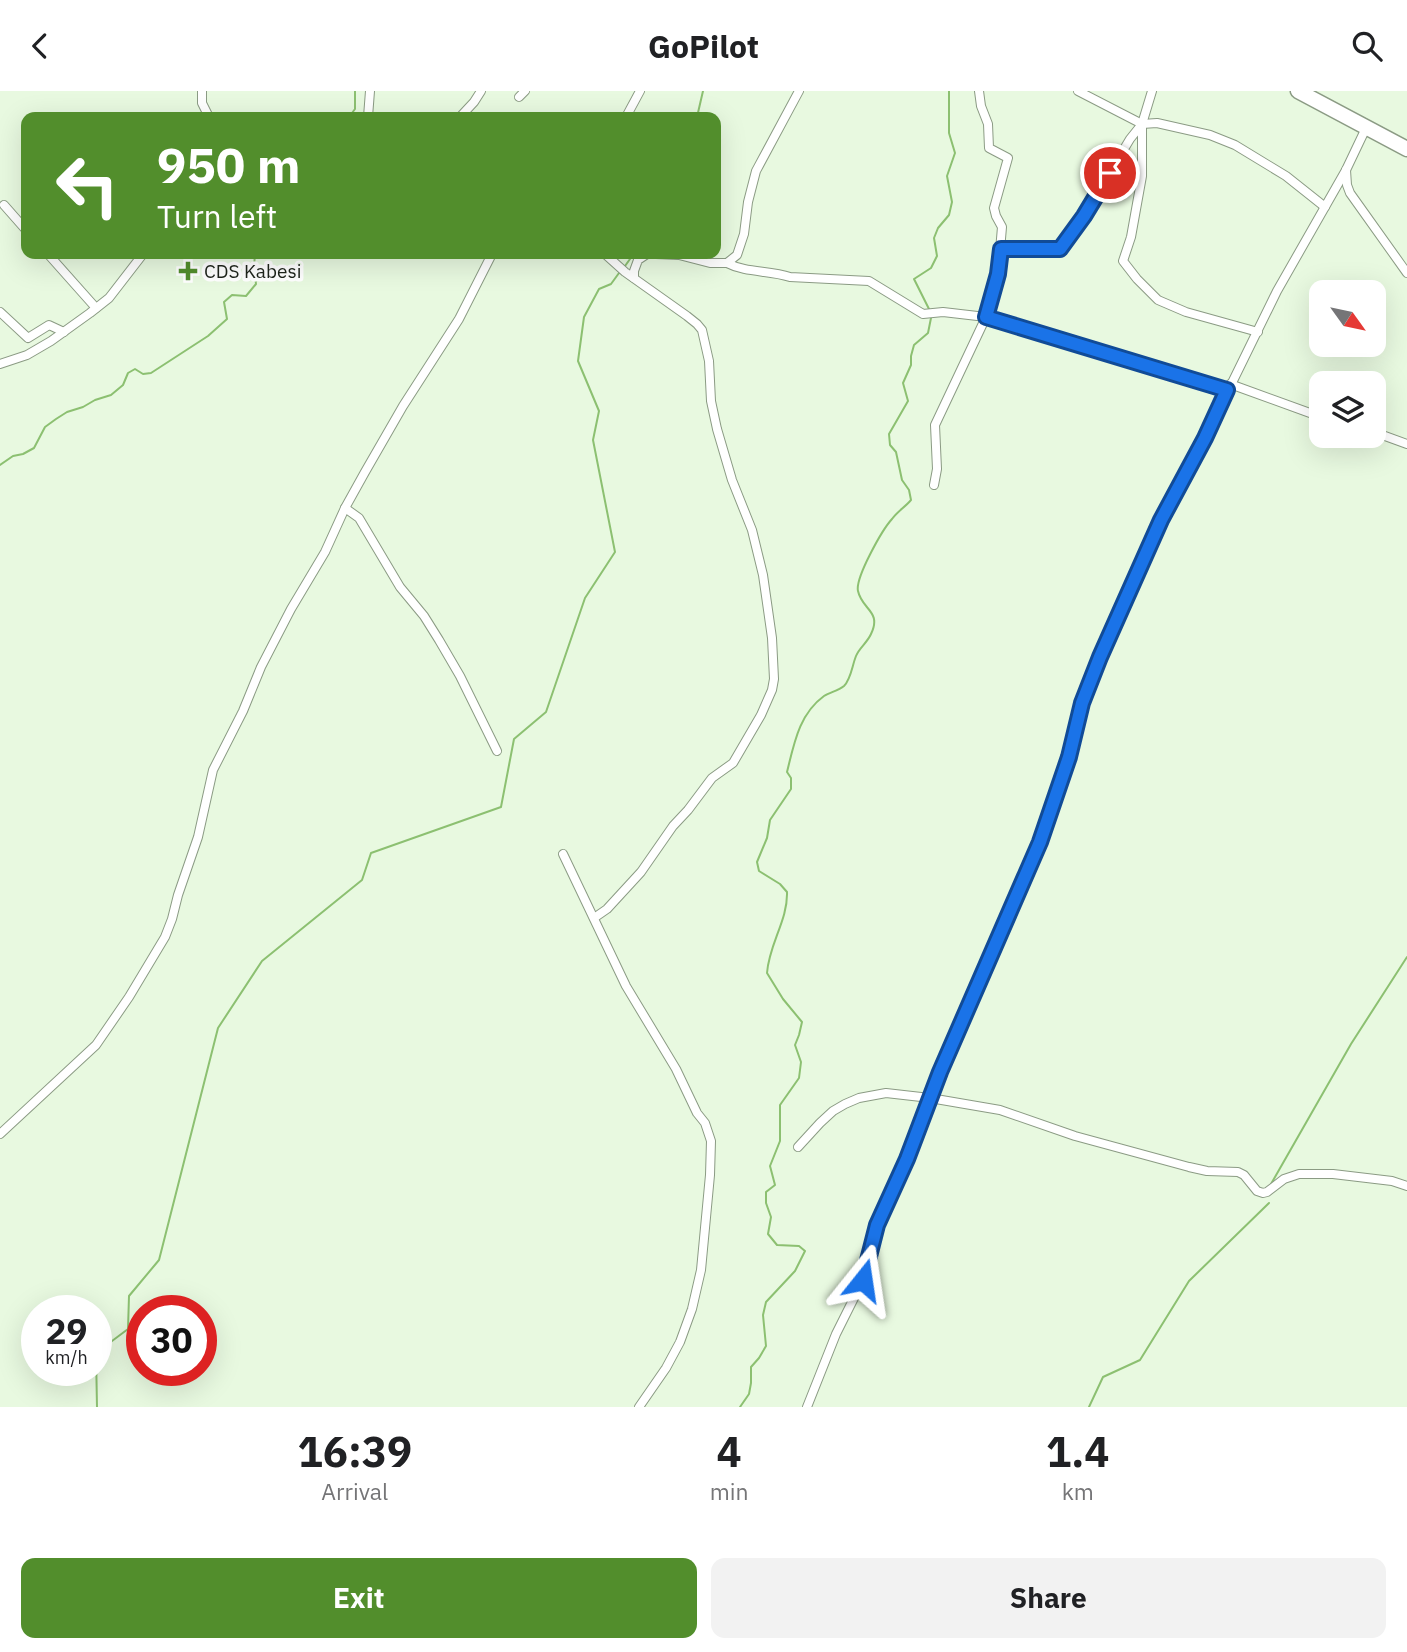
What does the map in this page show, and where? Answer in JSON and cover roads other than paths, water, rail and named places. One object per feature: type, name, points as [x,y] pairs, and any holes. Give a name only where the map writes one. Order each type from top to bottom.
[{"type":"highway","points":[[1298,91],[1407,149]]},
{"type":"street","points":[[202,91],[202,103],[206,112]]},
{"type":"street","points":[[368,112],[370,91]]},
{"type":"street","points":[[465,112],[481,91]]},
{"type":"street","points":[[629,112],[640,91]]},
{"type":"street","points":[[727,263],[737,255],[744,234],[756,171],[799,91]]},
{"type":"street","points":[[933,485],[937,469],[935,425],[986,317],[998,274],[1001,249],[1002,227],[993,208],[1008,157],[989,149],[988,124],[979,91]]},
{"type":"street","points":[[1078,91],[1142,124],[1157,123],[1210,135],[1235,145],[1286,176],[1325,207]]},
{"type":"street","points":[[1001,249],[1060,249],[1142,124],[1152,91]]},
{"type":"street","points":[[1142,124],[1142,176],[1123,261],[1158,300],[1185,312],[1258,332]]},
{"type":"street","points":[[807,1407],[836,1333],[863,1280],[877,1225],[1040,842],[1069,757],[1082,703],[1100,657],[1161,520],[1281,283],[1346,170],[1366,128]]},
{"type":"street","points":[[1346,170],[1350,193],[1407,273]]},
{"type":"street","points":[[4,205],[21,224]]},
{"type":"street","points":[[52,259],[96,308]]},
{"type":"street","points":[[0,364],[27,355],[96,308],[109,298],[139,259]]},
{"type":"street","points":[[0,1135],[96,1045],[165,937],[198,837],[213,770],[243,711],[261,667],[345,508],[403,406],[459,319],[489,259]]},
{"type":"street","points":[[594,918],[607,909],[641,871],[712,778],[733,763],[761,715],[774,679],[772,638],[763,575],[752,530],[732,480],[717,429],[711,401],[709,361],[702,330],[611,259]]},
{"type":"street","points":[[635,278],[634,271],[640,259]]},
{"type":"street","points":[[694,259],[790,277],[869,281],[923,314],[943,312],[986,317],[1309,413]]},
{"type":"street","points":[[0,312],[28,338],[49,325],[64,332]]},
{"type":"street","points":[[1386,436],[1407,444]]},
{"type":"street","points":[[345,508],[359,518],[400,587],[424,616],[460,676],[498,751]]},
{"type":"street","points":[[563,854],[626,986],[709,1130],[710,1175],[701,1270],[692,1309],[680,1342],[666,1368],[639,1407]]},
{"type":"street","points":[[798,1147],[833,1111],[859,1098],[886,1093],[1000,1110],[1075,1136],[1208,1171],[1238,1172],[1244,1175],[1257,1191],[1263,1193],[1284,1179],[1299,1174],[1333,1174],[1392,1181],[1407,1186]]},
{"type":"waterway","points":[[353,112],[355,91]]},
{"type":"waterway","points":[[698,112],[703,91]]},
{"type":"waterway","points":[[929,309],[914,279],[931,268],[937,256],[934,238],[938,228],[949,215],[952,202],[947,176],[955,153],[949,133],[949,91]]},
{"type":"waterway","points":[[0,465],[13,456],[34,448],[45,427],[67,412],[111,395],[123,385],[128,373],[135,369],[143,374],[151,373],[208,336],[227,319],[224,302],[232,295],[246,296],[256,284],[255,259]]},
{"type":"waterway","points":[[625,266],[630,259]]},
{"type":"waterway","points":[[97,1407],[96,1353],[128,1329],[129,1296],[159,1260],[218,1028],[262,961],[362,880],[371,853],[501,807],[514,739],[546,712],[585,598],[615,552],[593,440],[599,411],[578,361],[584,317],[599,289],[611,284],[619,273]]},
{"type":"waterway","points":[[740,1407],[749,1394],[751,1367],[766,1346],[763,1315],[766,1302],[795,1271],[805,1251],[799,1246],[777,1245],[768,1234],[771,1217],[766,1203],[766,1192],[775,1185],[770,1166],[780,1141],[780,1105],[799,1078],[801,1062],[795,1045],[802,1022],[767,973],[768,962],[785,912],[787,892],[780,884],[759,871],[757,862],[767,838],[770,820],[791,789],[791,778],[787,772],[803,721],[816,703],[846,683],[857,653],[874,626],[873,615],[860,597],[858,585],[882,533],[894,516],[911,500],[909,490],[902,480],[896,452],[890,445],[889,434],[908,401],[903,383],[911,365],[914,345],[928,333],[931,318]]},
{"type":"waterway","points":[[1271,1184],[1351,1044],[1407,957]]},
{"type":"waterway","points":[[1089,1407],[1103,1377],[1140,1360],[1189,1281],[1269,1203]]},
{"type":"place","name":"CDS Kabesi","points":[[188,271]]}]
